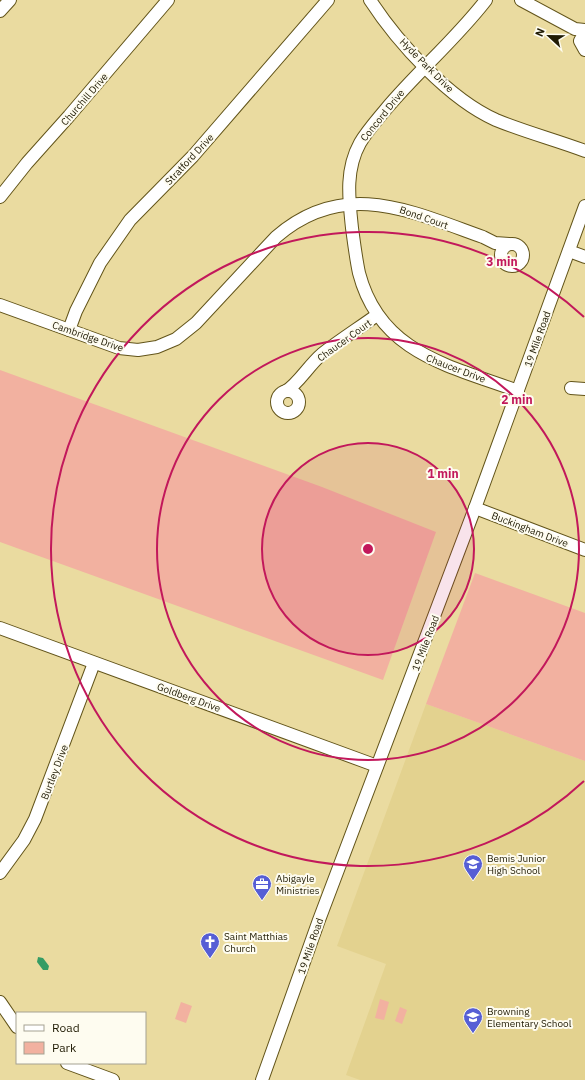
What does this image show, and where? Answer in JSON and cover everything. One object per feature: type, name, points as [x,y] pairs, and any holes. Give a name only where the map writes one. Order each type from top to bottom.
[{"type":"street","points":[[0,12],[10,0]]},
{"type":"street","name":"Churchill Drive","points":[[0,197],[27,163],[168,0]]},
{"type":"street","name":"Stratford Drive","points":[[69,330],[78,305],[100,262],[126,225],[193,156],[328,0]]},
{"type":"street","name":"Hyde Park Drive","points":[[370,0],[382,18],[424,66],[461,99],[496,120],[585,151]]},
{"type":"street","name":"Concord Drive","points":[[350,206],[349,177],[355,153],[369,130],[424,66],[463,27],[486,0]]},
{"type":"street","points":[[521,0],[582,36]]},
{"type":"street","name":"Bond Court","points":[[350,206],[374,204],[395,207],[483,237],[495,243],[509,244]]},
{"type":"street","name":"Cambridge Drive","points":[[0,305],[119,348],[148,349],[176,339],[196,323],[276,237],[292,224],[308,215],[322,210],[350,206]]},
{"type":"street","name":"Chaucer Drive","points":[[350,206],[359,273],[366,293],[377,315],[401,341],[424,356],[436,362],[518,391]]},
{"type":"street","name":"19 Mile Road","points":[[262,1080],[319,920],[475,508],[585,206]]},
{"type":"street","points":[[495,243],[503,261],[509,265],[516,265],[521,260],[522,250],[516,244],[509,244],[501,251],[501,255]]},
{"type":"street","points":[[569,251],[585,257]]},
{"type":"street","name":"Chaucer Court","points":[[298,397],[297,408],[291,412],[284,412],[278,408],[277,401],[280,394],[296,383],[301,375],[322,354],[377,315]]},
{"type":"street","points":[[296,383],[298,397]]},
{"type":"street","points":[[571,388],[585,389]]},
{"type":"street","points":[[286,391],[292,392],[298,397]]},
{"type":"street","name":"Buckingham Drive","points":[[475,508],[585,550]]},
{"type":"street","name":"Goldberg Drive","points":[[0,628],[378,766]]},
{"type":"street","name":"Burtley Drive","points":[[0,873],[24,840],[35,819],[94,663]]},
{"type":"street","points":[[0,1002],[16,1026]]},
{"type":"street","points":[[70,1064],[113,1080]]},
{"type":"shaded area","name":"Bemis Junior High School","points":[[426,704],[585,761],[585,1080],[360,1080],[346,1075],[386,964],[337,946]]},
{"type":"shaded area","points":[[38,957],[43,958],[49,966],[48,970],[43,970],[37,962]]},
{"type":"green space","points":[[0,370],[322,487],[436,532],[383,680],[0,542]]},
{"type":"green space","points":[[475,573],[585,613],[585,761],[426,704]]},
{"type":"green space","points":[[380,999],[389,1002],[384,1020],[375,1018]]},
{"type":"green space","points":[[181,1002],[192,1006],[186,1023],[175,1019]]},
{"type":"green space","points":[[400,1007],[407,1010],[402,1024],[395,1021]]},
{"type":"place","name":"Bemis Junior High School","points":[[473,881]]},
{"type":"place","name":"Abigayle Ministries","points":[[262,901]]},
{"type":"place","name":"Saint Matthias Church","points":[[210,959]]},
{"type":"place","name":"Browning Elementary School","points":[[473,1034]]}]
